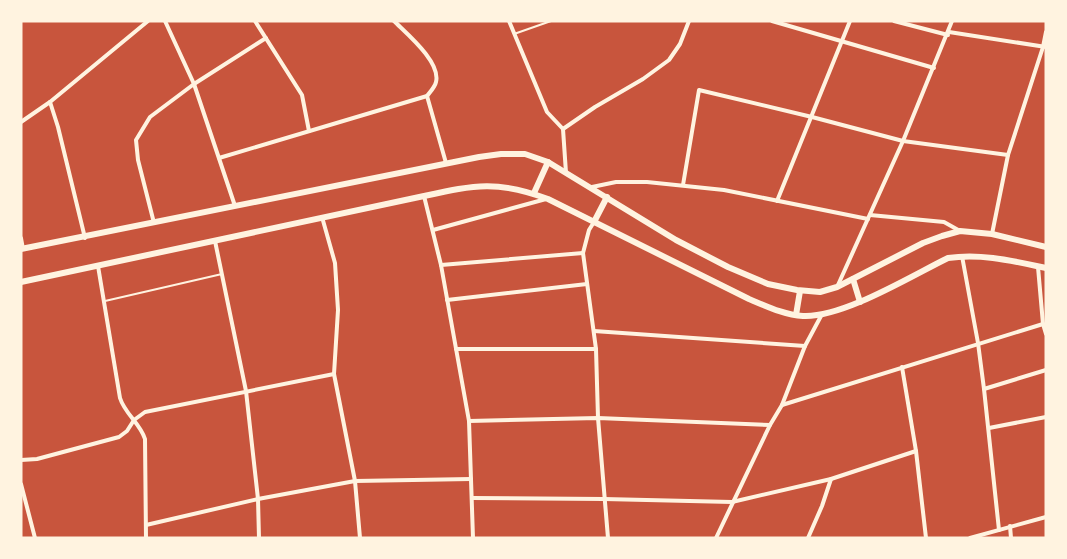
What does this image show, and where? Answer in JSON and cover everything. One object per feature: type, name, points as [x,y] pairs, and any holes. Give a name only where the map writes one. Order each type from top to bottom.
[{"type":"main road","points":[[22,249],[85,238],[446,163],[501,154],[525,154],[548,162],[607,196],[676,240],[728,267],[768,284],[800,291],[820,292],[837,287],[923,243],[960,231],[992,234],[1046,247]]},
{"type":"main road","points":[[534,194],[548,162]]},
{"type":"main road","points":[[21,282],[322,217],[479,186],[510,187],[548,199],[749,299],[782,312],[796,315],[821,316],[860,302],[948,258],[986,256],[1046,268]]},
{"type":"main road","points":[[594,222],[607,196]]},
{"type":"main road","points":[[853,279],[860,302]]},
{"type":"main road","points":[[796,315],[800,291]]},
{"type":"street","points":[[21,122],[50,102],[148,21]]},
{"type":"street","points":[[165,21],[194,84],[236,207]]},
{"type":"street","points":[[255,21],[302,95],[309,131]]},
{"type":"street","points":[[219,158],[427,96],[436,83],[435,70],[420,46],[394,21]]},
{"type":"street","points":[[509,21],[547,112],[563,129],[566,173]]},
{"type":"street","points":[[563,129],[644,79],[670,60],[680,44],[689,21]]},
{"type":"street","points":[[772,21],[934,68]]},
{"type":"street","points":[[778,201],[850,21]]},
{"type":"street","points":[[894,21],[948,33],[1044,47]]},
{"type":"street","points":[[837,287],[903,141],[952,21]]},
{"type":"street","points":[[992,234],[1008,155],[1044,47],[1046,32]]},
{"type":"street","points":[[154,223],[138,160],[136,140],[150,117],[194,84],[266,38]]},
{"type":"street","points":[[683,186],[699,90],[903,141],[1008,155]]},
{"type":"street","points":[[427,96],[446,163]]},
{"type":"street","points":[[50,102],[58,127],[85,238]]},
{"type":"street","points":[[592,187],[616,182],[647,182],[724,190],[868,219]]},
{"type":"street","points":[[424,196],[441,264],[469,421],[472,538]]},
{"type":"street","points":[[433,230],[548,199]]},
{"type":"street","points":[[870,214],[944,222],[960,231]]},
{"type":"street","points":[[322,217],[335,263],[338,310],[334,374],[355,480],[360,538]]},
{"type":"street","points":[[594,222],[589,230],[583,253],[596,349],[598,418],[608,538]]},
{"type":"street","points":[[21,238],[22,249]]},
{"type":"street","points":[[215,240],[246,391],[258,500],[258,538]]},
{"type":"street","points":[[441,264],[583,253]]},
{"type":"street","points":[[962,256],[978,343],[999,530]]},
{"type":"street","points":[[98,266],[120,398],[126,411],[141,428],[145,439],[146,538]]},
{"type":"street","points":[[1038,266],[1043,324],[1046,334]]},
{"type":"street","points":[[447,300],[588,284]]},
{"type":"street","points":[[716,538],[770,425],[782,405],[805,346],[821,316]]},
{"type":"street","points":[[782,405],[1043,324]]},
{"type":"street","points":[[594,331],[805,346]]},
{"type":"street","points":[[456,349],[596,349]]},
{"type":"street","points":[[902,367],[916,451],[926,538]]},
{"type":"street","points":[[984,389],[1046,370]]},
{"type":"street","points":[[21,460],[37,459],[119,437],[128,431],[134,420],[145,412],[334,374]]},
{"type":"street","points":[[988,428],[1046,417]]},
{"type":"street","points":[[469,421],[598,418],[770,425]]},
{"type":"street","points":[[472,498],[732,502],[831,479],[916,451]]},
{"type":"street","points":[[146,525],[355,480],[471,479]]},
{"type":"street","points":[[808,538],[831,479]]},
{"type":"street","points":[[21,484],[35,538]]},
{"type":"street","points":[[970,538],[1046,517]]},
{"type":"street","points":[[1010,526],[1012,538]]},
{"type":"lane","points":[[514,34],[551,21]]},
{"type":"lane","points":[[105,301],[222,274]]}]
